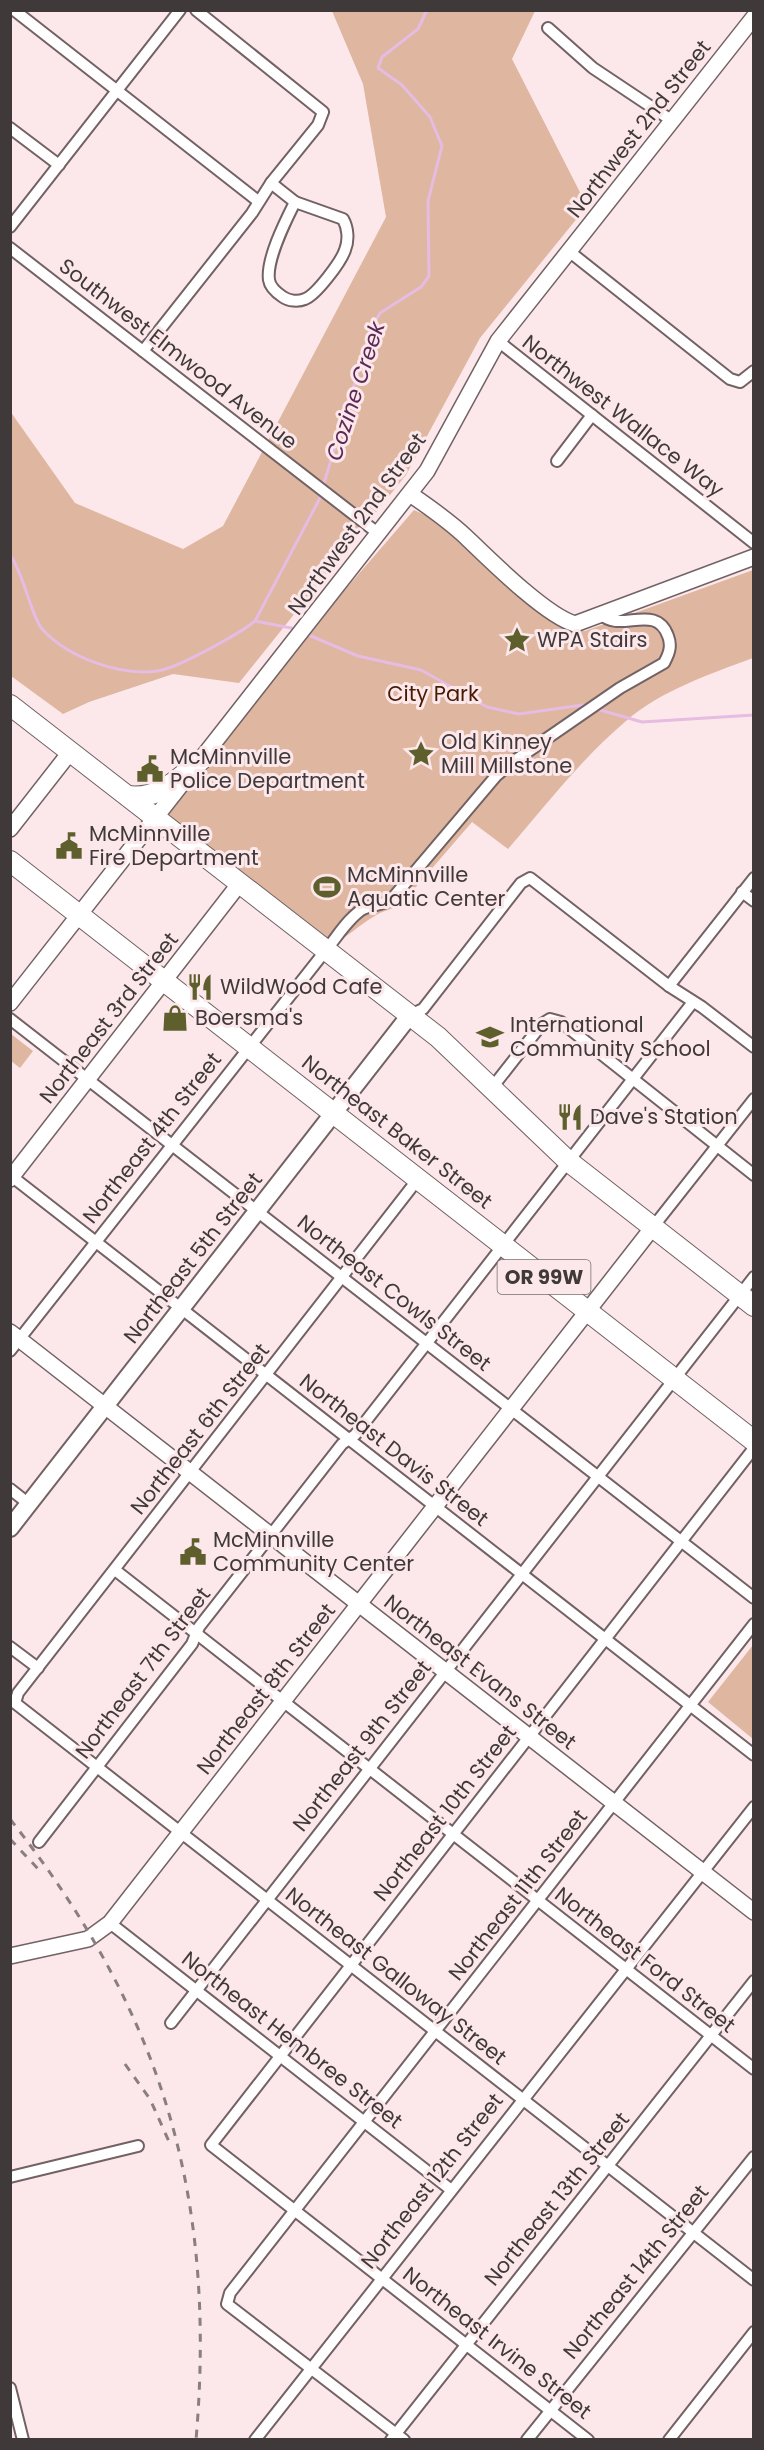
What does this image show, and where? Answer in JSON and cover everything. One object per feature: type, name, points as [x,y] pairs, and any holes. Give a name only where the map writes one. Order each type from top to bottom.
[{"type":"highway","points":[[10,705],[410,1015],[460,1057],[568,1161],[746,1300]]},
{"type":"highway","points":[[128,796],[146,797],[155,794],[201,759]]},
{"type":"highway","name":"Northeast Baker Street","points":[[10,861],[753,1441]]},
{"type":"main road","name":"Northeast 5th Street","points":[[10,1528],[410,1015]]},
{"type":"street","points":[[14,10],[258,201]]},
{"type":"street","points":[[10,227],[180,10]]},
{"type":"street","points":[[143,351],[252,213],[258,201],[318,125],[323,112],[196,10]]},
{"type":"street","name":"Northwest 2nd Street","points":[[10,1003],[410,494],[443,445],[483,365],[498,341],[753,17]]},
{"type":"street","points":[[548,28],[593,68],[671,120]]},
{"type":"street","points":[[10,128],[58,165]]},
{"type":"street","points":[[272,183],[295,202],[343,219],[348,230],[346,250],[338,262],[315,292],[305,299],[295,301],[285,299],[272,287],[269,278],[279,236],[295,202]]},
{"type":"street","name":"Southwest Elmwood Avenue","points":[[10,248],[379,534]]},
{"type":"street","points":[[570,252],[730,379],[740,382],[753,371]]},
{"type":"street","name":"Northwest Wallace Way","points":[[498,341],[753,543]]},
{"type":"street","points":[[557,461],[592,415]]},
{"type":"street","points":[[410,494],[456,529],[506,575],[554,613],[575,624],[753,557]]},
{"type":"street","name":"Northeast 4th Street","points":[[14,1341],[96,1242],[326,950],[361,911],[391,900],[496,776],[510,764],[620,688],[664,663],[670,645],[666,631],[661,625],[646,618],[614,622],[601,614]]},
{"type":"street","points":[[10,829],[71,752]]},
{"type":"street","points":[[410,1015],[423,1009],[521,883],[530,878],[669,986],[753,1047]]},
{"type":"street","points":[[669,986],[753,878]]},
{"type":"street","name":"Northeast 3rd Street","points":[[11,1177],[240,883]]},
{"type":"street","points":[[742,892],[753,901]]},
{"type":"street","name":"Northeast 7th Street","points":[[39,1842],[271,1535],[342,1444],[349,1440],[426,1343],[693,1002]]},
{"type":"street","name":"Northeast Cowls Street","points":[[10,1019],[753,1598]]},
{"type":"street","points":[[491,1089],[542,1023],[550,1019],[561,1022],[753,1174]]},
{"type":"street","points":[[653,1227],[753,1099]]},
{"type":"street","name":"Northeast Davis Street","points":[[11,1177],[753,1755]]},
{"type":"street","name":"Northeast 6th Street","points":[[15,1703],[18,1693],[418,1179]]},
{"type":"street","name":"Northeast 8th Street","points":[[10,1956],[88,1939],[110,1923],[653,1227]]},
{"type":"street","name":"Northeast 9th Street","points":[[171,2023],[674,1379],[746,1300],[753,1276]]},
{"type":"street","name":"Northeast Evans Street","points":[[14,1341],[105,1406],[753,1912]]},
{"type":"street","name":"Northeast 10th Street","points":[[211,2145],[753,1448]]},
{"type":"street","points":[[10,1489],[29,1504]]},
{"type":"street","name":"Northeast Ford Street","points":[[115,1570],[753,2069]]},
{"type":"street","name":"Northeast 11th Street","points":[[312,2367],[227,2304],[236,2284],[366,2122],[753,1624]]},
{"type":"street","points":[[10,1647],[38,1668]]},
{"type":"street","name":"Northeast Galloway Street","points":[[15,1703],[753,2280]]},
{"type":"street","name":"Northeast 12th Street","points":[[255,2439],[450,2188],[753,1807]]},
{"type":"street","name":"Northeast Hembree Street","points":[[110,1923],[450,2188]]},
{"type":"street","name":"Northeast 13th Street","points":[[397,2437],[466,2343],[609,2167],[753,1981]]},
{"type":"street","name":"Northeast Irvine Street","points":[[211,2145],[588,2439]]},
{"type":"street","points":[[10,2177],[138,2146]]},
{"type":"street","name":"Northeast 14th Street","points":[[527,2439],[694,2234],[753,2157]]},
{"type":"street","points":[[669,2439],[753,2332]]},
{"type":"street","points":[[312,2367],[397,2437]]},
{"type":"street","points":[[10,2388],[23,2439]]},
{"type":"green space","points":[[332,11],[535,11],[512,59],[587,206],[480,338],[406,475],[239,683],[173,674],[89,702],[63,714],[11,676],[10,411],[75,503],[183,549],[223,526],[386,217],[363,84]]},
{"type":"green space","name":"City Park","points":[[414,510],[434,519],[576,630],[585,631],[753,570],[753,658],[687,684],[640,710],[610,735],[579,766],[508,849],[472,822],[403,902],[373,917],[326,950],[156,818],[235,717]]},
{"type":"green space","points":[[11,1034],[33,1051],[20,1068],[11,1061]]},
{"type":"green space","points":[[753,1645],[753,1739],[708,1702]]},
{"type":"waterway","name":"Cozine Creek","points":[[324,483],[372,327],[380,313],[421,287],[429,276],[428,201],[442,146],[430,117],[402,85],[378,68],[382,57],[418,29],[427,10]]},
{"type":"waterway","name":"Cozine Creek","points":[[10,555],[20,573],[39,624],[54,640],[81,657],[112,668],[127,671],[157,671],[207,650],[255,621],[320,498]]},
{"type":"waterway","points":[[255,621],[296,629]]},
{"type":"waterway","points":[[311,636],[358,656],[421,670],[487,707],[519,714],[583,705]]},
{"type":"waterway","points":[[600,710],[642,722],[754,715]]},
{"type":"railway","points":[[10,1819],[62,1891],[106,1963],[141,2036],[168,2110],[186,2187],[197,2267],[200,2351],[196,2440]]},
{"type":"railway","points":[[10,1839],[41,1872]]},
{"type":"railway","points":[[125,2064],[150,2099],[171,2146]]},
{"type":"place","name":"WPA Stairs","points":[[517,640]]},
{"type":"place","name":"Old Kinney Mill Millstone","points":[[421,754]]},
{"type":"place","name":"McMinnville Police Department","points":[[150,769]]},
{"type":"place","name":"McMinnville Fire Department","points":[[69,846]]},
{"type":"place","name":"McMinnville Aquatic Center","points":[[327,887]]},
{"type":"place","name":"WildWood Cafe","points":[[200,987]]},
{"type":"place","name":"Boersma's","points":[[175,1018]]},
{"type":"place","name":"International Community School","points":[[490,1037]]},
{"type":"place","name":"Dave's Station","points":[[570,1117]]},
{"type":"place","name":"McMinnville Community Center","points":[[193,1552]]}]
